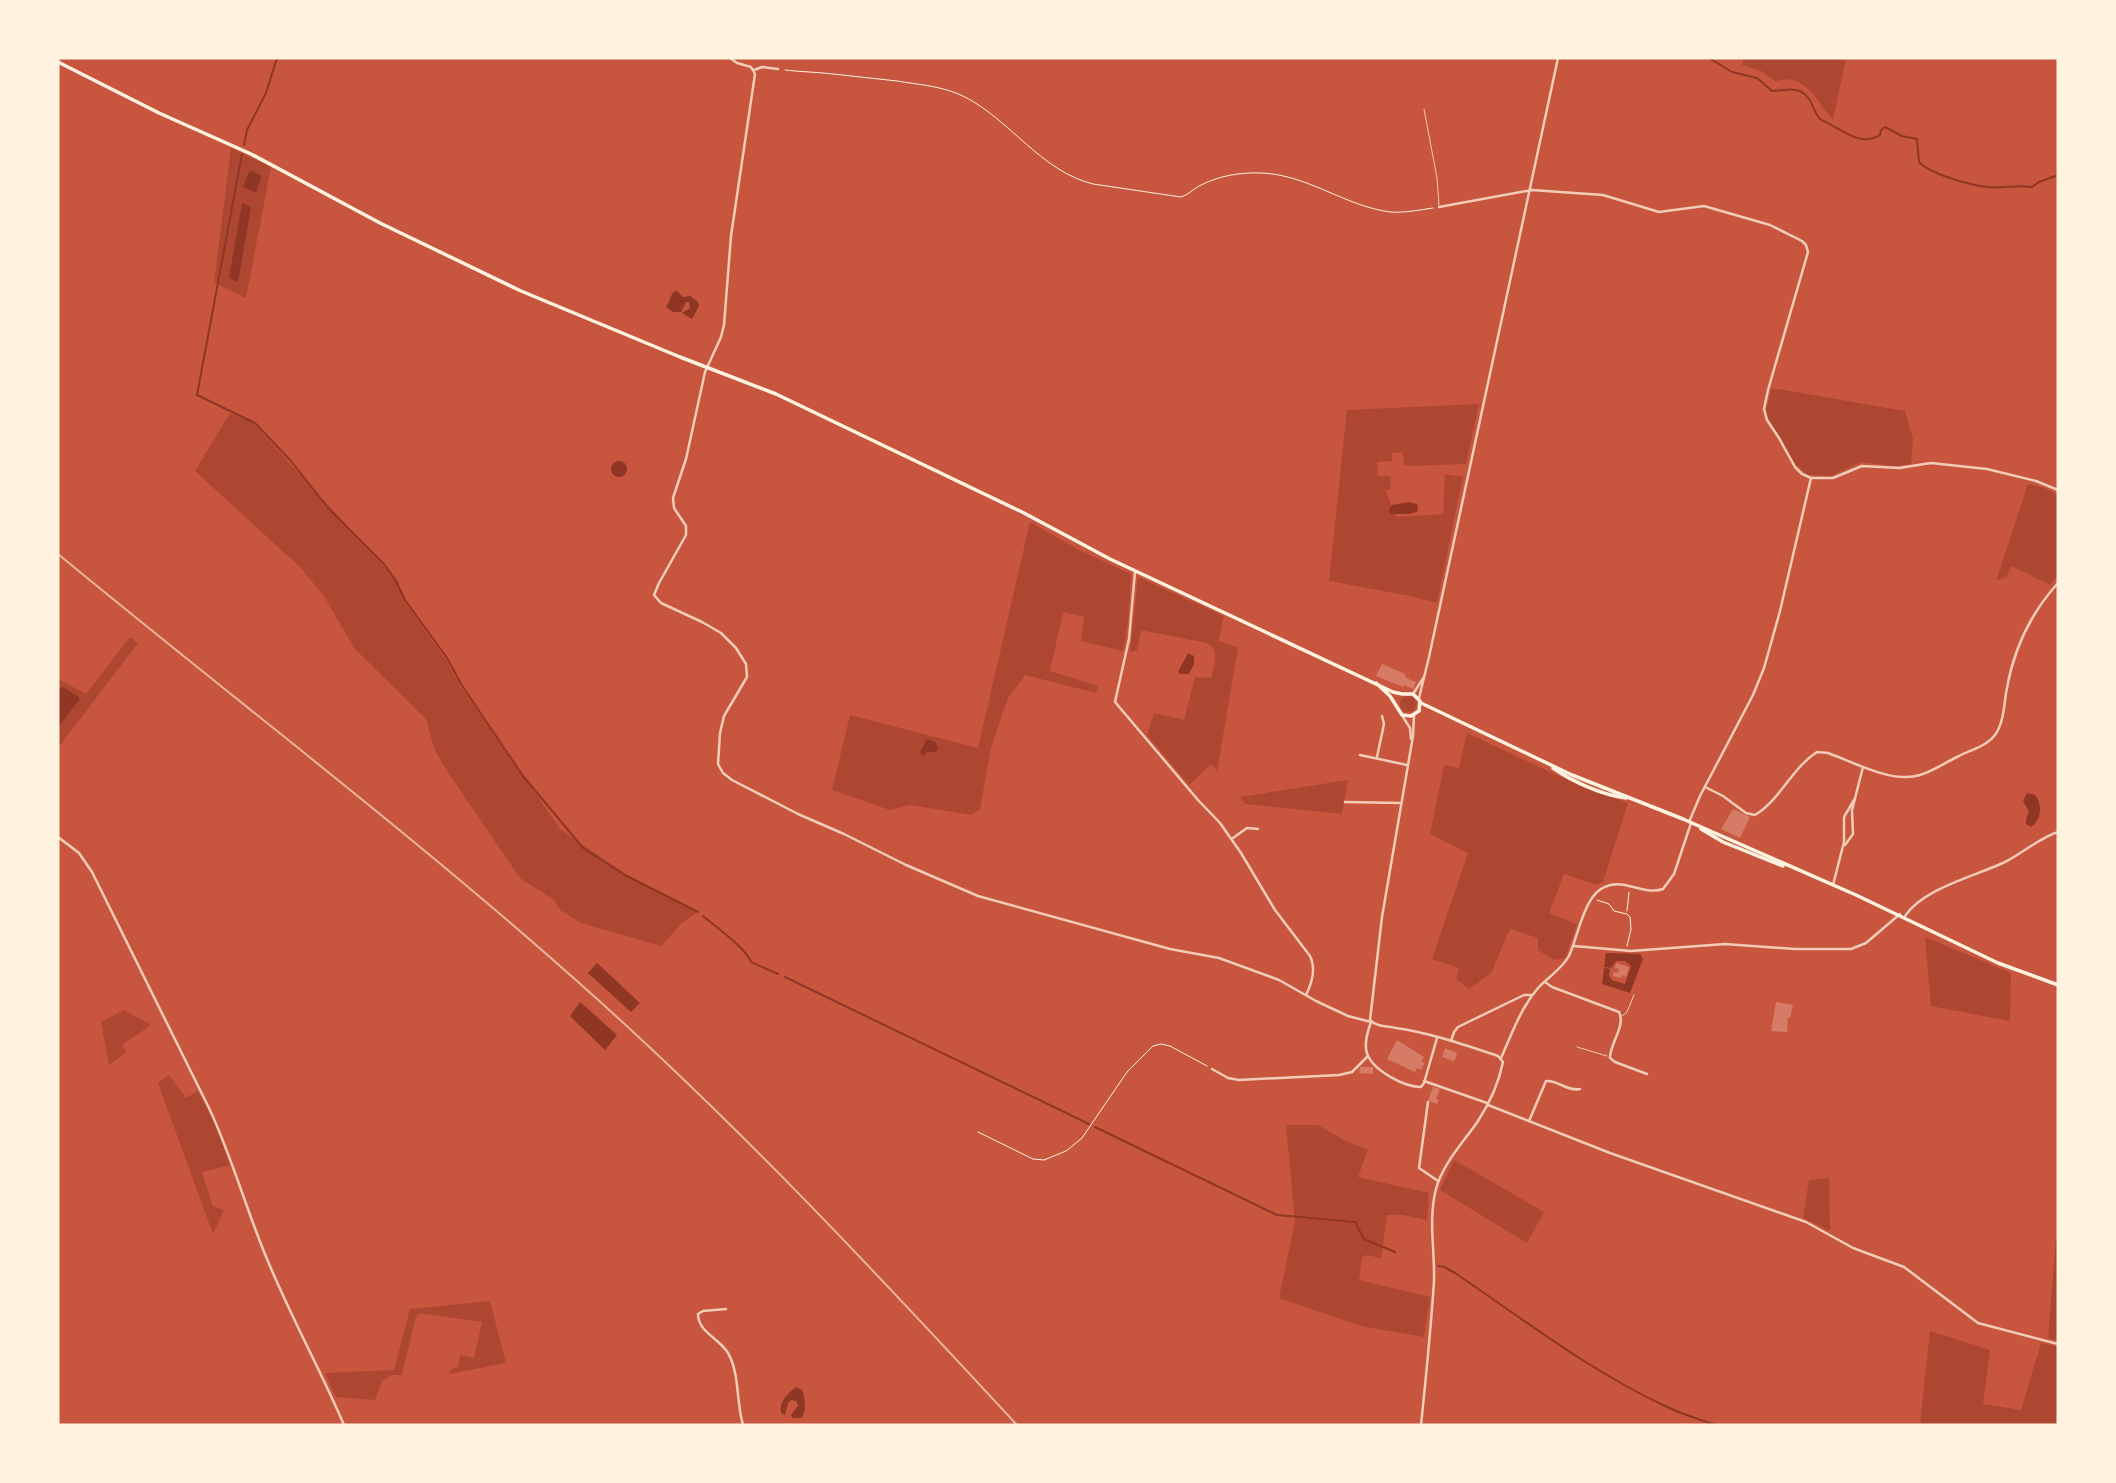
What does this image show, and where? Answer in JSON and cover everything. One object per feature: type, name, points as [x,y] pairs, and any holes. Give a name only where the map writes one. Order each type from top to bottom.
[{"type":"main road","points":[[58,60],[165,116],[251,153],[380,223],[521,291],[791,401],[1136,571],[1376,683],[1402,694],[1413,694],[1439,712],[1543,761],[1692,824],[1735,847],[1799,870],[1903,915],[1990,959],[2058,985]]},
{"type":"main road","points":[[1376,683],[1388,694],[1401,714],[1408,717],[1427,710],[1439,712]]},
{"type":"main road","points":[[1396,706],[1402,694]]},
{"type":"main road","points":[[1416,714],[1419,700]]},
{"type":"street","points":[[730,58],[749,66],[754,70],[755,76],[731,236],[724,329],[707,367],[687,454],[673,498],[674,508],[685,523],[687,533],[654,595],[660,603],[721,633],[736,648],[746,664],[747,677],[721,726],[718,757],[723,773],[803,817],[981,897],[1170,949],[1215,957],[1279,980],[1348,1016],[1375,1025],[1437,1037],[1501,1058]]},
{"type":"street","points":[[1419,700],[1558,58]]},
{"type":"street","points":[[754,70],[762,67],[778,69]]},
{"type":"street","points":[[1439,207],[1529,190],[1603,195],[1659,212],[1692,206],[1712,208],[1766,223],[1806,244],[1808,256],[1766,394],[1764,412],[1795,467],[1802,474],[1811,478],[1833,478],[1862,466],[1895,468],[1934,463],[1987,469],[2036,481],[2058,491]]},
{"type":"street","points":[[1421,1425],[1434,1280],[1432,1215],[1438,1181],[1487,1103],[1501,1070],[1501,1058],[1510,1032],[1533,995],[1564,965],[1592,897],[1600,888],[1608,885],[1654,891],[1665,887],[1674,874],[1705,787],[1753,695],[1764,668],[1783,601],[1811,478]]},
{"type":"street","points":[[1136,571],[1129,639],[1115,702],[1218,820],[1275,910],[1311,959],[1313,970],[1306,995]]},
{"type":"street","points":[[1705,787],[1746,813],[1755,815],[1768,805],[1817,752],[1828,752],[1863,767],[1897,776],[1919,776],[1980,746],[1992,739],[2000,725],[2010,674],[2021,639],[2038,609],[2058,583]]},
{"type":"street","points":[[1413,694],[1425,674]]},
{"type":"street","points":[[1401,714],[1410,728],[1411,743]]},
{"type":"street","points":[[1416,714],[1380,930],[1367,1056],[1385,1074],[1416,1088],[1422,1087],[1437,1037]]},
{"type":"street","points":[[1377,758],[1384,724],[1382,716]]},
{"type":"street","points":[[1360,755],[1407,765]]},
{"type":"street","points":[[1843,848],[1853,832],[1854,800],[1863,767]]},
{"type":"street","points":[[1833,885],[1845,836],[1844,817],[1854,800]]},
{"type":"street","points":[[1345,802],[1400,803]]},
{"type":"street","points":[[1232,839],[1247,828],[1258,829]]},
{"type":"street","points":[[1574,946],[1626,951],[1720,944],[1795,949],[1851,949],[1866,943],[1912,908],[1950,884],[2007,861],[2058,832]]},
{"type":"street","points":[[58,837],[79,853],[90,868],[209,1108],[267,1260],[344,1425]]},
{"type":"street","points":[[1545,982],[1617,1011],[1622,1016],[1609,1056],[1615,1062],[1647,1074]]},
{"type":"street","points":[[1451,1041],[1456,1029],[1469,1021],[1526,994],[1533,995]]},
{"type":"street","points":[[1212,1069],[1239,1080],[1339,1075],[1352,1072],[1367,1056]]},
{"type":"street","points":[[1529,1121],[1547,1080],[1574,1090],[1580,1089]]},
{"type":"street","points":[[1424,1081],[1487,1103],[1636,1163],[1811,1225],[1853,1248],[1904,1267],[1978,1323],[2058,1344]]},
{"type":"street","points":[[1427,1102],[1419,1166],[1438,1181]]},
{"type":"street","points":[[726,1309],[701,1311],[698,1318],[702,1328],[721,1344],[731,1360],[743,1425]]},
{"type":"lane","points":[[1424,109],[1438,183],[1439,207]]},
{"type":"lane","points":[[1622,1016],[1627,1012],[1634,995]]},
{"type":"lane","points":[[1577,1047],[1609,1056]]},
{"type":"path","points":[[778,69],[867,77],[935,86],[952,91],[993,116],[1058,167],[1093,184],[1181,197],[1202,184],[1221,178],[1241,173],[1263,173],[1295,179],[1357,204],[1386,211],[1401,212],[1439,207]]},
{"type":"path","points":[[1626,951],[1631,920],[1627,914],[1630,887]]},
{"type":"path","points":[[1592,897],[1610,905],[1614,912],[1627,914]]},
{"type":"path","points":[[978,1132],[1033,1159],[1044,1160],[1066,1151],[1080,1141],[1124,1076],[1153,1046],[1170,1046],[1212,1069]]},
{"type":"shaded area","points":[[1744,58],[1846,58],[1833,119],[1805,86],[1790,79],[1775,81],[1761,71],[1742,65]]},
{"type":"shaded area","points":[[231,148],[271,167],[246,298],[214,283]]},
{"type":"shaded area","points":[[250,170],[262,176],[256,193],[243,187]]},
{"type":"shaded area","points":[[242,203],[251,207],[238,282],[229,278]]},
{"type":"shaded area","points":[[676,290],[683,297],[690,296],[698,302],[699,306],[692,319],[682,313],[690,308],[689,302],[686,302],[681,312],[673,312],[666,307]]},
{"type":"shaded area","points":[[1772,388],[1905,411],[1913,439],[1911,464],[1895,466],[1861,462],[1830,476],[1808,475],[1795,464],[1767,416]]},
{"type":"shaded area","points":[[1479,404],[1466,464],[1407,466],[1404,465],[1402,452],[1392,453],[1392,461],[1377,462],[1378,476],[1390,476],[1391,489],[1386,492],[1396,517],[1443,514],[1445,474],[1463,477],[1437,603],[1329,581],[1347,410]]},
{"type":"shaded area","points":[[230,413],[253,423],[397,580],[404,601],[561,830],[627,875],[697,912],[681,924],[661,946],[581,923],[560,910],[554,900],[520,878],[443,765],[434,748],[426,719],[354,648],[324,596],[300,567],[195,471]]},
{"type":"shaded area","points":[[619,461],[627,469],[619,477],[611,469]]},
{"type":"shaded area","points":[[2028,484],[2058,495],[2058,576],[2050,585],[2012,566],[2006,577],[1996,581]]},
{"type":"shaded area","points":[[1409,502],[1417,504],[1418,511],[1410,514],[1390,514],[1392,505]]},
{"type":"shaded area","points":[[1030,522],[1079,550],[1131,574],[1123,651],[1081,641],[1084,617],[1063,612],[1050,671],[1098,686],[1096,693],[1025,675],[1008,698],[991,748],[980,809],[972,815],[910,805],[890,810],[832,790],[850,715],[978,748]]},
{"type":"shaded area","points":[[1138,577],[1224,616],[1218,641],[1238,647],[1217,771],[1211,764],[1189,785],[1147,735],[1154,713],[1184,720],[1195,677],[1211,678],[1215,654],[1207,643],[1141,630],[1137,650],[1130,652]]},
{"type":"shaded area","points":[[130,637],[138,643],[58,748],[58,728],[79,700],[58,690],[58,679],[86,694]]},
{"type":"shaded area","points":[[1188,653],[1194,656],[1194,664],[1189,674],[1180,674],[1178,672]]},
{"type":"shaded area","points":[[63,687],[79,697],[79,700],[58,728],[58,690]]},
{"type":"shaded area","points":[[1405,696],[1411,696],[1416,704],[1414,710],[1405,712],[1400,707],[1400,701]]},
{"type":"shaded area","points":[[1467,733],[1563,778],[1628,803],[1603,882],[1597,885],[1564,874],[1549,913],[1577,924],[1565,958],[1554,960],[1538,950],[1538,938],[1510,929],[1491,973],[1469,989],[1456,979],[1459,968],[1432,959],[1468,853],[1430,834],[1444,765],[1459,768]]},
{"type":"shaded area","points":[[927,739],[936,742],[938,749],[923,756],[920,752]]},
{"type":"shaded area","points":[[1348,780],[1342,814],[1245,804],[1240,797]]},
{"type":"shaded area","points":[[2027,793],[2035,795],[2040,808],[2039,816],[2031,827],[2026,824],[2029,811],[2023,801]]},
{"type":"shaded area","points":[[1925,937],[2011,973],[2010,1021],[1931,1006]]},
{"type":"shaded area","points":[[1606,953],[1640,954],[1643,959],[1630,993],[1602,984],[1604,968],[1610,969],[1609,976],[1612,980],[1625,984],[1631,966],[1625,961],[1616,961],[1611,968],[1604,967]]},
{"type":"shaded area","points":[[597,963],[640,1003],[631,1012],[588,973]]},
{"type":"shaded area","points":[[580,1002],[617,1035],[605,1050],[570,1016]]},
{"type":"shaded area","points":[[124,1010],[151,1025],[122,1045],[126,1052],[109,1065],[101,1022]]},
{"type":"shaded area","points":[[169,1075],[186,1098],[198,1091],[215,1123],[230,1165],[202,1172],[213,1206],[224,1210],[213,1234],[158,1083]]},
{"type":"shaded area","points":[[1286,1125],[1318,1125],[1368,1150],[1358,1177],[1429,1193],[1427,1220],[1387,1215],[1381,1258],[1366,1255],[1362,1258],[1359,1280],[1430,1297],[1424,1337],[1361,1326],[1279,1298],[1295,1221]]},
{"type":"shaded area","points":[[1454,1160],[1544,1212],[1527,1243],[1440,1190]]},
{"type":"shaded area","points":[[1829,1178],[1830,1231],[1803,1218],[1809,1180]]},
{"type":"shaded area","points":[[2058,1239],[2058,1341],[2048,1338]]},
{"type":"shaded area","points":[[490,1301],[506,1363],[449,1374],[450,1370],[458,1367],[460,1355],[474,1358],[482,1322],[419,1313],[402,1375],[392,1375],[382,1381],[375,1400],[336,1397],[325,1373],[394,1370],[410,1309]]},
{"type":"shaded area","points":[[1930,1331],[1990,1350],[1983,1404],[2021,1410],[2041,1343],[2058,1347],[2058,1425],[1920,1425]]},
{"type":"shaded area","points":[[796,1387],[802,1390],[805,1401],[801,1418],[792,1418],[791,1415],[798,1406],[796,1401],[791,1400],[788,1403],[785,1415],[781,1413],[782,1401]]},
{"type":"building","points":[[1382,664],[1416,682],[1413,689],[1376,676]]},
{"type":"building","points":[[1733,809],[1750,817],[1740,838],[1721,829]]},
{"type":"building","points":[[1616,963],[1629,967],[1626,977],[1613,976],[1619,969],[1615,968]]},
{"type":"building","points":[[1776,1002],[1793,1005],[1790,1018],[1788,1017],[1787,1032],[1771,1031]]},
{"type":"building","points":[[1397,1040],[1424,1057],[1421,1061],[1425,1063],[1421,1070],[1417,1068],[1415,1072],[1387,1059]]},
{"type":"building","points":[[1445,1048],[1457,1053],[1455,1060],[1442,1057]]},
{"type":"building","points":[[1360,1067],[1373,1067],[1373,1074],[1359,1073]]},
{"type":"building","points":[[1433,1087],[1440,1089],[1437,1104],[1428,1101]]},
{"type":"waterway","points":[[244,145],[247,130],[266,93],[277,58]]},
{"type":"waterway","points":[[1709,58],[1732,72],[1757,78],[1772,91],[1800,91],[1809,100],[1819,118],[1850,135],[1862,139],[1874,138],[1880,135],[1885,127],[1902,136],[1917,139],[1919,162],[1932,171],[1951,178],[1987,187],[2032,187],[2058,175]]},
{"type":"waterway","points":[[242,154],[197,395],[255,423],[291,461],[328,508],[384,564],[405,600],[447,658],[461,684],[523,776],[583,848],[625,875],[698,912]]},
{"type":"waterway","points":[[703,916],[737,944],[751,962],[778,974]]},
{"type":"waterway","points":[[785,977],[1089,1124]]},
{"type":"waterway","points":[[1095,1127],[1277,1215],[1355,1222],[1364,1239],[1395,1252]]},
{"type":"waterway","points":[[1438,1266],[1455,1273],[1557,1344],[1610,1377],[1671,1409],[1716,1425]]},
{"type":"railway","points":[[58,554],[397,828],[596,998],[759,1153],[1017,1425]]}]
